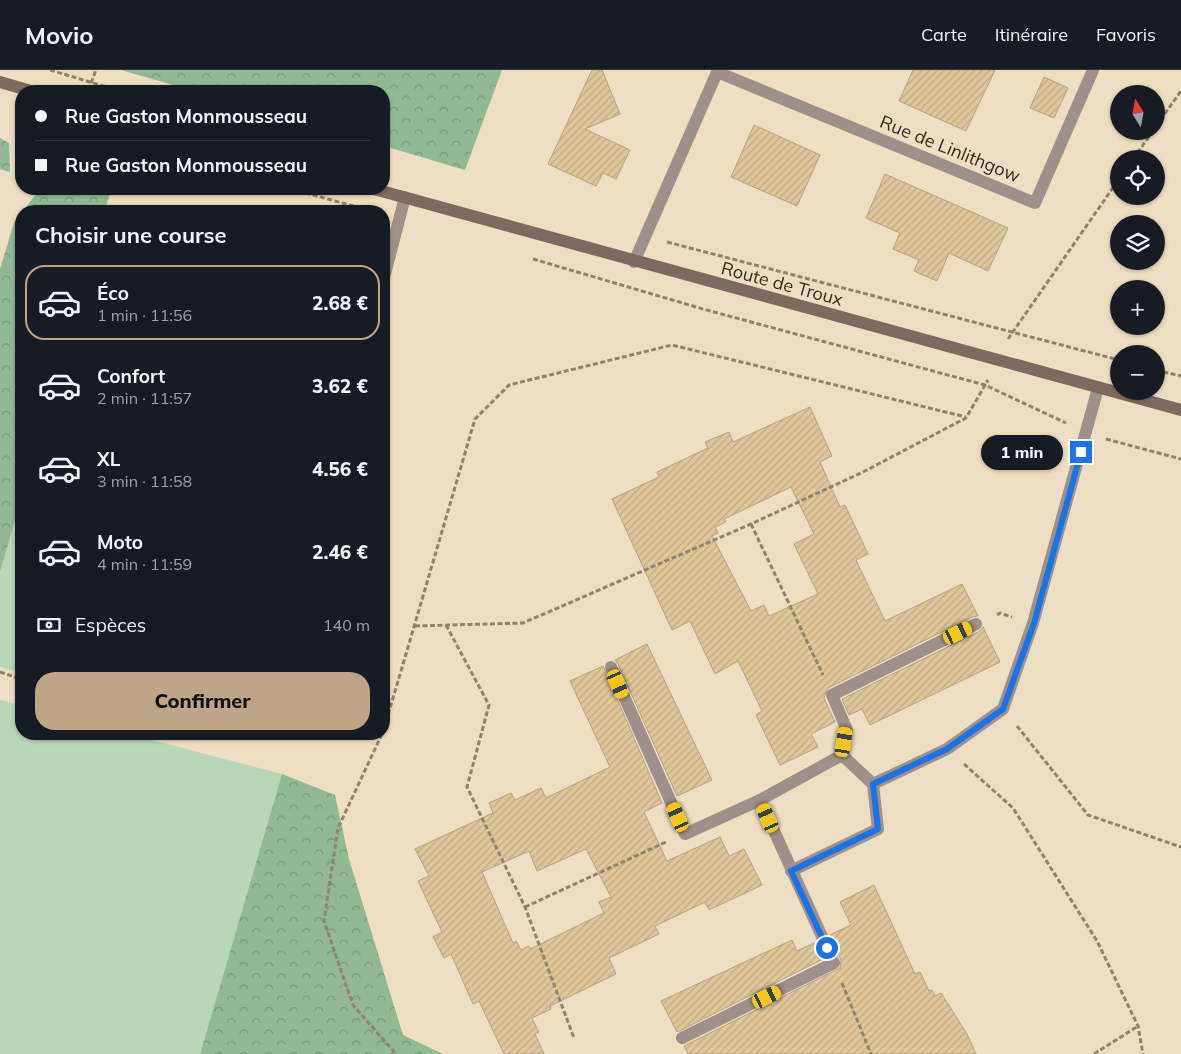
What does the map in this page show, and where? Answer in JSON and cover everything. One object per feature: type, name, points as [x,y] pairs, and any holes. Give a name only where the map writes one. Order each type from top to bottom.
[{"type":"street","name":"Rue de Linlithgow","points":[[634,262],[717,71],[1035,203],[1093,70]]},
{"type":"street","points":[[0,82],[15,86]]},
{"type":"street","name":"Route de Troux","points":[[390,193],[998,362],[1181,410]]},
{"type":"street","points":[[390,255],[405,197]]},
{"type":"street","points":[[873,784],[947,749],[1003,709],[1034,623],[1098,388]]},
{"type":"street","points":[[842,755],[846,730],[832,695],[976,624]]},
{"type":"street","points":[[611,667],[685,834],[760,800],[842,755]]},
{"type":"street","points":[[791,871],[878,829],[873,784],[842,755]]},
{"type":"street","points":[[682,1038],[834,963],[760,800]]},
{"type":"path","points":[[50,70],[98,85]]},
{"type":"path","points":[[91,83],[96,70]]},
{"type":"path","points":[[1165,113],[1181,91]]},
{"type":"path","points":[[415,626],[523,623],[751,524],[863,472],[966,418],[998,362],[1012,331],[1110,192]]},
{"type":"path","points":[[312,195],[348,205]]},
{"type":"path","points":[[645,237],[1110,358]]},
{"type":"path","points":[[532,258],[703,309],[985,385],[1086,433],[1181,459]]},
{"type":"path","points":[[390,709],[475,419],[508,385],[672,345],[966,418]]},
{"type":"path","points":[[1165,372],[1181,376]]},
{"type":"path","points":[[751,524],[832,695]]},
{"type":"path","points":[[976,624],[1000,613],[1034,623]]},
{"type":"path","points":[[446,625],[489,705],[467,787],[526,907],[574,1038]]},
{"type":"path","points":[[0,672],[15,677]]},
{"type":"path","points":[[1003,709],[1088,815],[1181,847]]},
{"type":"path","points":[[379,740],[338,828],[324,921],[353,1005],[396,1054]]},
{"type":"path","points":[[947,749],[1013,808],[1097,941],[1138,1026],[1143,1054]]},
{"type":"path","points":[[526,907],[685,834]]},
{"type":"path","points":[[834,963],[871,1054]]},
{"type":"path","points":[[1094,1054],[1138,1026]]},
{"type":"green space","points":[[121,70],[502,70],[465,170],[390,148],[390,85],[173,85]]},
{"type":"green space","points":[[0,138],[9,143],[10,172],[0,169]]},
{"type":"green space","points":[[35,195],[109,195],[107,205],[28,205]]},
{"type":"green space","points":[[15,222],[15,521],[0,572],[0,269]]},
{"type":"green space","points":[[15,521],[15,671],[0,667],[0,572]]},
{"type":"green space","points":[[0,700],[15,704],[15,740],[152,740],[282,774],[200,1054],[0,1054]]},
{"type":"green space","points":[[282,774],[335,795],[349,859],[403,1035],[443,1054],[200,1054]]},
{"type":"building","points":[[592,70],[602,70],[620,114],[585,129],[630,150],[616,179],[603,173],[596,186],[548,164]]},
{"type":"building","points":[[913,70],[995,70],[966,131],[899,101]]},
{"type":"building","points":[[1044,77],[1068,88],[1054,118],[1030,108]]},
{"type":"building","points":[[754,125],[820,155],[797,206],[731,177]]},
{"type":"building","points":[[885,174],[1008,228],[988,271],[949,253],[937,281],[914,271],[919,260],[893,249],[900,233],[866,218]]},
{"type":"building","points":[[810,407],[832,456],[820,462],[840,507],[845,505],[868,554],[856,560],[885,621],[962,584],[978,616],[972,617],[828,688],[824,698],[835,722],[811,734],[818,747],[780,765],[756,715],[762,711],[738,661],[715,674],[690,621],[672,630],[612,499],[659,477],[657,472],[708,448],[705,442],[729,432],[733,442]],"holes":[[[791,487],[814,534],[794,544],[818,594],[769,616],[764,605],[751,611],[712,536],[718,533],[715,527],[726,522],[724,519]]]},
{"type":"building","points":[[983,627],[1000,662],[870,725],[862,709],[849,715],[842,699],[980,631]]},
{"type":"building","points":[[647,644],[712,780],[677,796],[615,660]]},
{"type":"building","points":[[603,666],[662,803],[644,812],[667,861],[720,837],[729,856],[744,849],[762,885],[709,910],[705,902],[655,926],[659,934],[609,958],[616,974],[550,1006],[551,1009],[532,1018],[539,1032],[535,1034],[544,1054],[504,1054],[479,1001],[473,1004],[451,954],[444,958],[433,937],[442,932],[418,881],[429,876],[415,849],[493,813],[489,803],[511,793],[515,800],[541,788],[546,798],[610,767],[570,681]],"holes":[[[586,849],[611,897],[599,902],[604,913],[530,949],[529,946],[521,950],[516,941],[513,943],[482,872],[529,851],[537,871]]]},
{"type":"building","points":[[874,885],[915,974],[920,972],[929,991],[932,990],[935,996],[941,993],[967,1034],[976,1054],[688,1054],[684,1046],[840,968],[841,960],[830,935],[851,925],[840,902]]},
{"type":"building","points":[[792,940],[797,951],[816,942],[823,959],[677,1032],[661,1001]]},
{"type":"route","points":[[827,948],[791,871],[878,829],[873,784],[947,749],[1003,709],[1034,623],[1081,452]]}]
